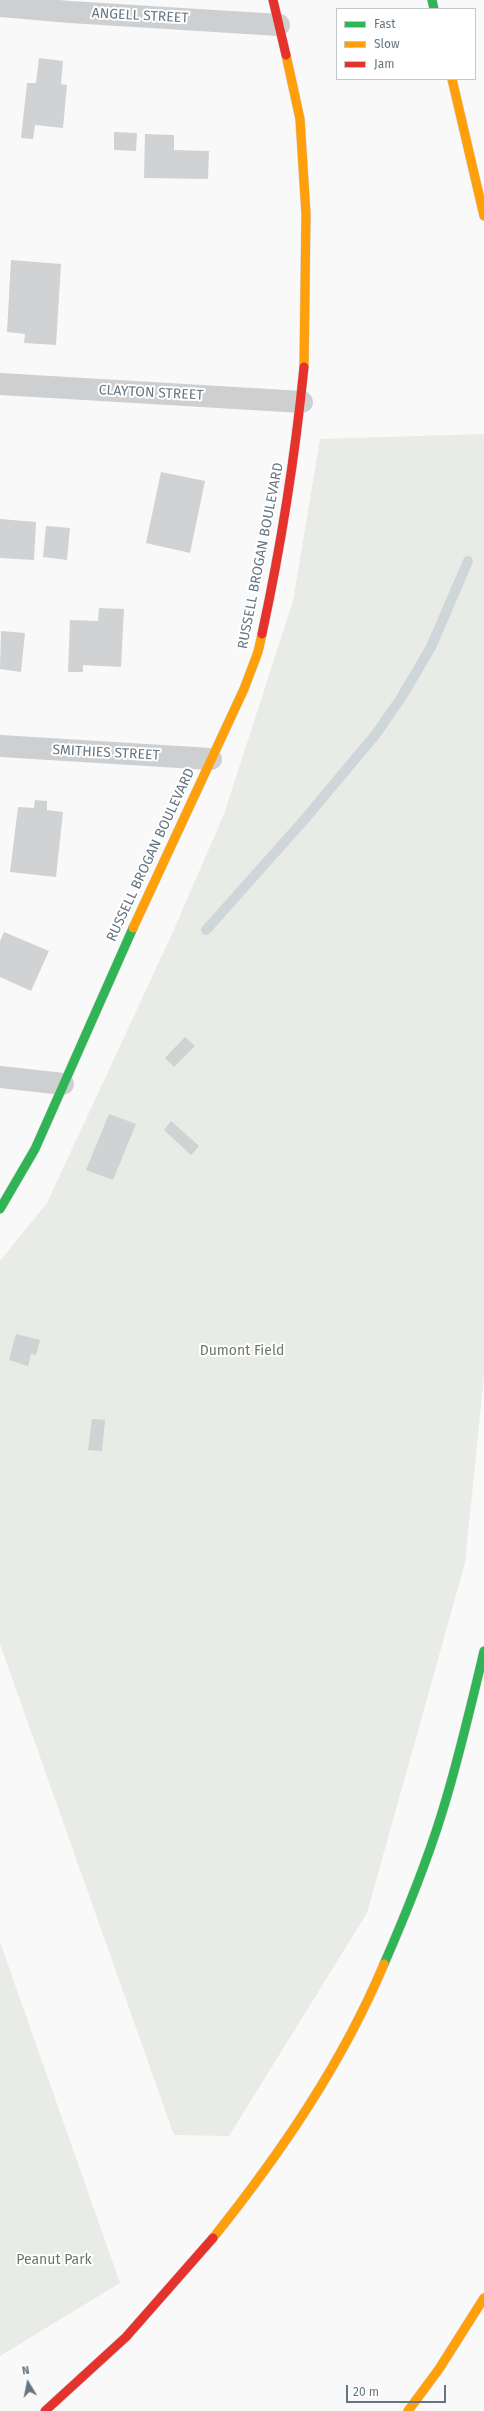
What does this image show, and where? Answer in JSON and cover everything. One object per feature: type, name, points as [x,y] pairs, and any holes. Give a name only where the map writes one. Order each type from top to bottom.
[{"type":"main road","name":"RUSSELL BROGAN BOULEVARD","points":[[0,1209],[35,1149],[101,997],[244,689],[258,652],[274,578],[302,402],[306,308],[304,166],[300,119],[273,0]]},
{"type":"main road","points":[[452,80],[484,216]]},
{"type":"main road","points":[[45,2411],[96,2366],[179,2281],[244,2202],[297,2127],[321,2086],[368,2001],[389,1957],[423,1874],[451,1788],[484,1651]]},
{"type":"main road","points":[[408,2411],[452,2350],[484,2298]]},
{"type":"street","name":"ANGELL STREET","points":[[0,6],[70,12],[279,25]]},
{"type":"street","name":"CLAYTON STREET","points":[[0,384],[302,402]]},
{"type":"street","name":"SMITHIES STREET","points":[[0,746],[212,759]]},
{"type":"street","points":[[0,1077],[63,1084]]},
{"type":"green space","name":"Dumont Field","points":[[484,434],[484,1376],[465,1563],[367,1913],[229,2136],[174,2135],[0,1644],[0,1261],[47,1203],[172,934],[224,814],[293,601],[320,439]]},
{"type":"green space","name":"Peanut Park","points":[[0,1942],[120,2283],[0,2356]]},
{"type":"building","points":[[39,58],[63,61],[61,84],[67,85],[63,128],[35,125],[33,139],[21,138],[27,83],[36,83]]},
{"type":"building","points":[[114,132],[137,133],[136,151],[114,150]]},
{"type":"building","points":[[145,134],[174,135],[174,150],[209,151],[208,179],[144,178]]},
{"type":"building","points":[[11,260],[61,264],[56,345],[24,343],[25,334],[7,332]]},
{"type":"building","points":[[161,472],[205,481],[190,553],[146,543]]},
{"type":"building","points":[[0,519],[36,522],[34,560],[0,558]]},
{"type":"building","points":[[46,526],[70,528],[67,560],[43,557]]},
{"type":"building","points":[[99,608],[124,609],[121,667],[83,665],[83,672],[68,672],[70,620],[98,621]]},
{"type":"building","points":[[1,631],[25,633],[21,672],[0,669]]},
{"type":"building","points":[[35,800],[47,801],[47,810],[63,812],[56,877],[10,872],[18,807],[34,808]]},
{"type":"building","points":[[4,932],[49,951],[31,991],[0,977],[0,941]]},
{"type":"building","points":[[185,1037],[195,1046],[174,1067],[165,1058]]},
{"type":"building","points":[[109,1114],[136,1124],[113,1180],[86,1170]]},
{"type":"building","points":[[171,1121],[199,1146],[191,1155],[164,1130]]},
{"type":"building","points":[[16,1334],[40,1340],[36,1355],[31,1354],[28,1366],[9,1360]]},
{"type":"building","points":[[92,1419],[105,1420],[102,1451],[88,1450]]},
{"type":"waterway","points":[[206,930],[304,820],[376,734],[401,698],[431,647],[468,561]]},
{"type":"traffic: fast","points":[[432,0],[434,8]]},
{"type":"traffic: fast","points":[[0,1209],[35,1149],[133,928]]},
{"type":"traffic: fast","points":[[384,1964],[400,1928],[441,1816],[459,1755],[484,1651]]},
{"type":"traffic: slow","points":[[286,55],[300,119],[306,214],[304,367]]},
{"type":"traffic: slow","points":[[452,80],[484,216]]},
{"type":"traffic: slow","points":[[133,928],[244,689],[258,652],[262,634]]},
{"type":"traffic: slow","points":[[213,2238],[262,2174],[308,2107],[349,2037],[384,1964]]},
{"type":"traffic: slow","points":[[408,2411],[439,2369],[484,2298]]},
{"type":"traffic: jam","points":[[273,0],[286,55]]},
{"type":"traffic: jam","points":[[262,634],[287,501],[304,367]]},
{"type":"traffic: jam","points":[[45,2411],[126,2337],[213,2238]]}]
